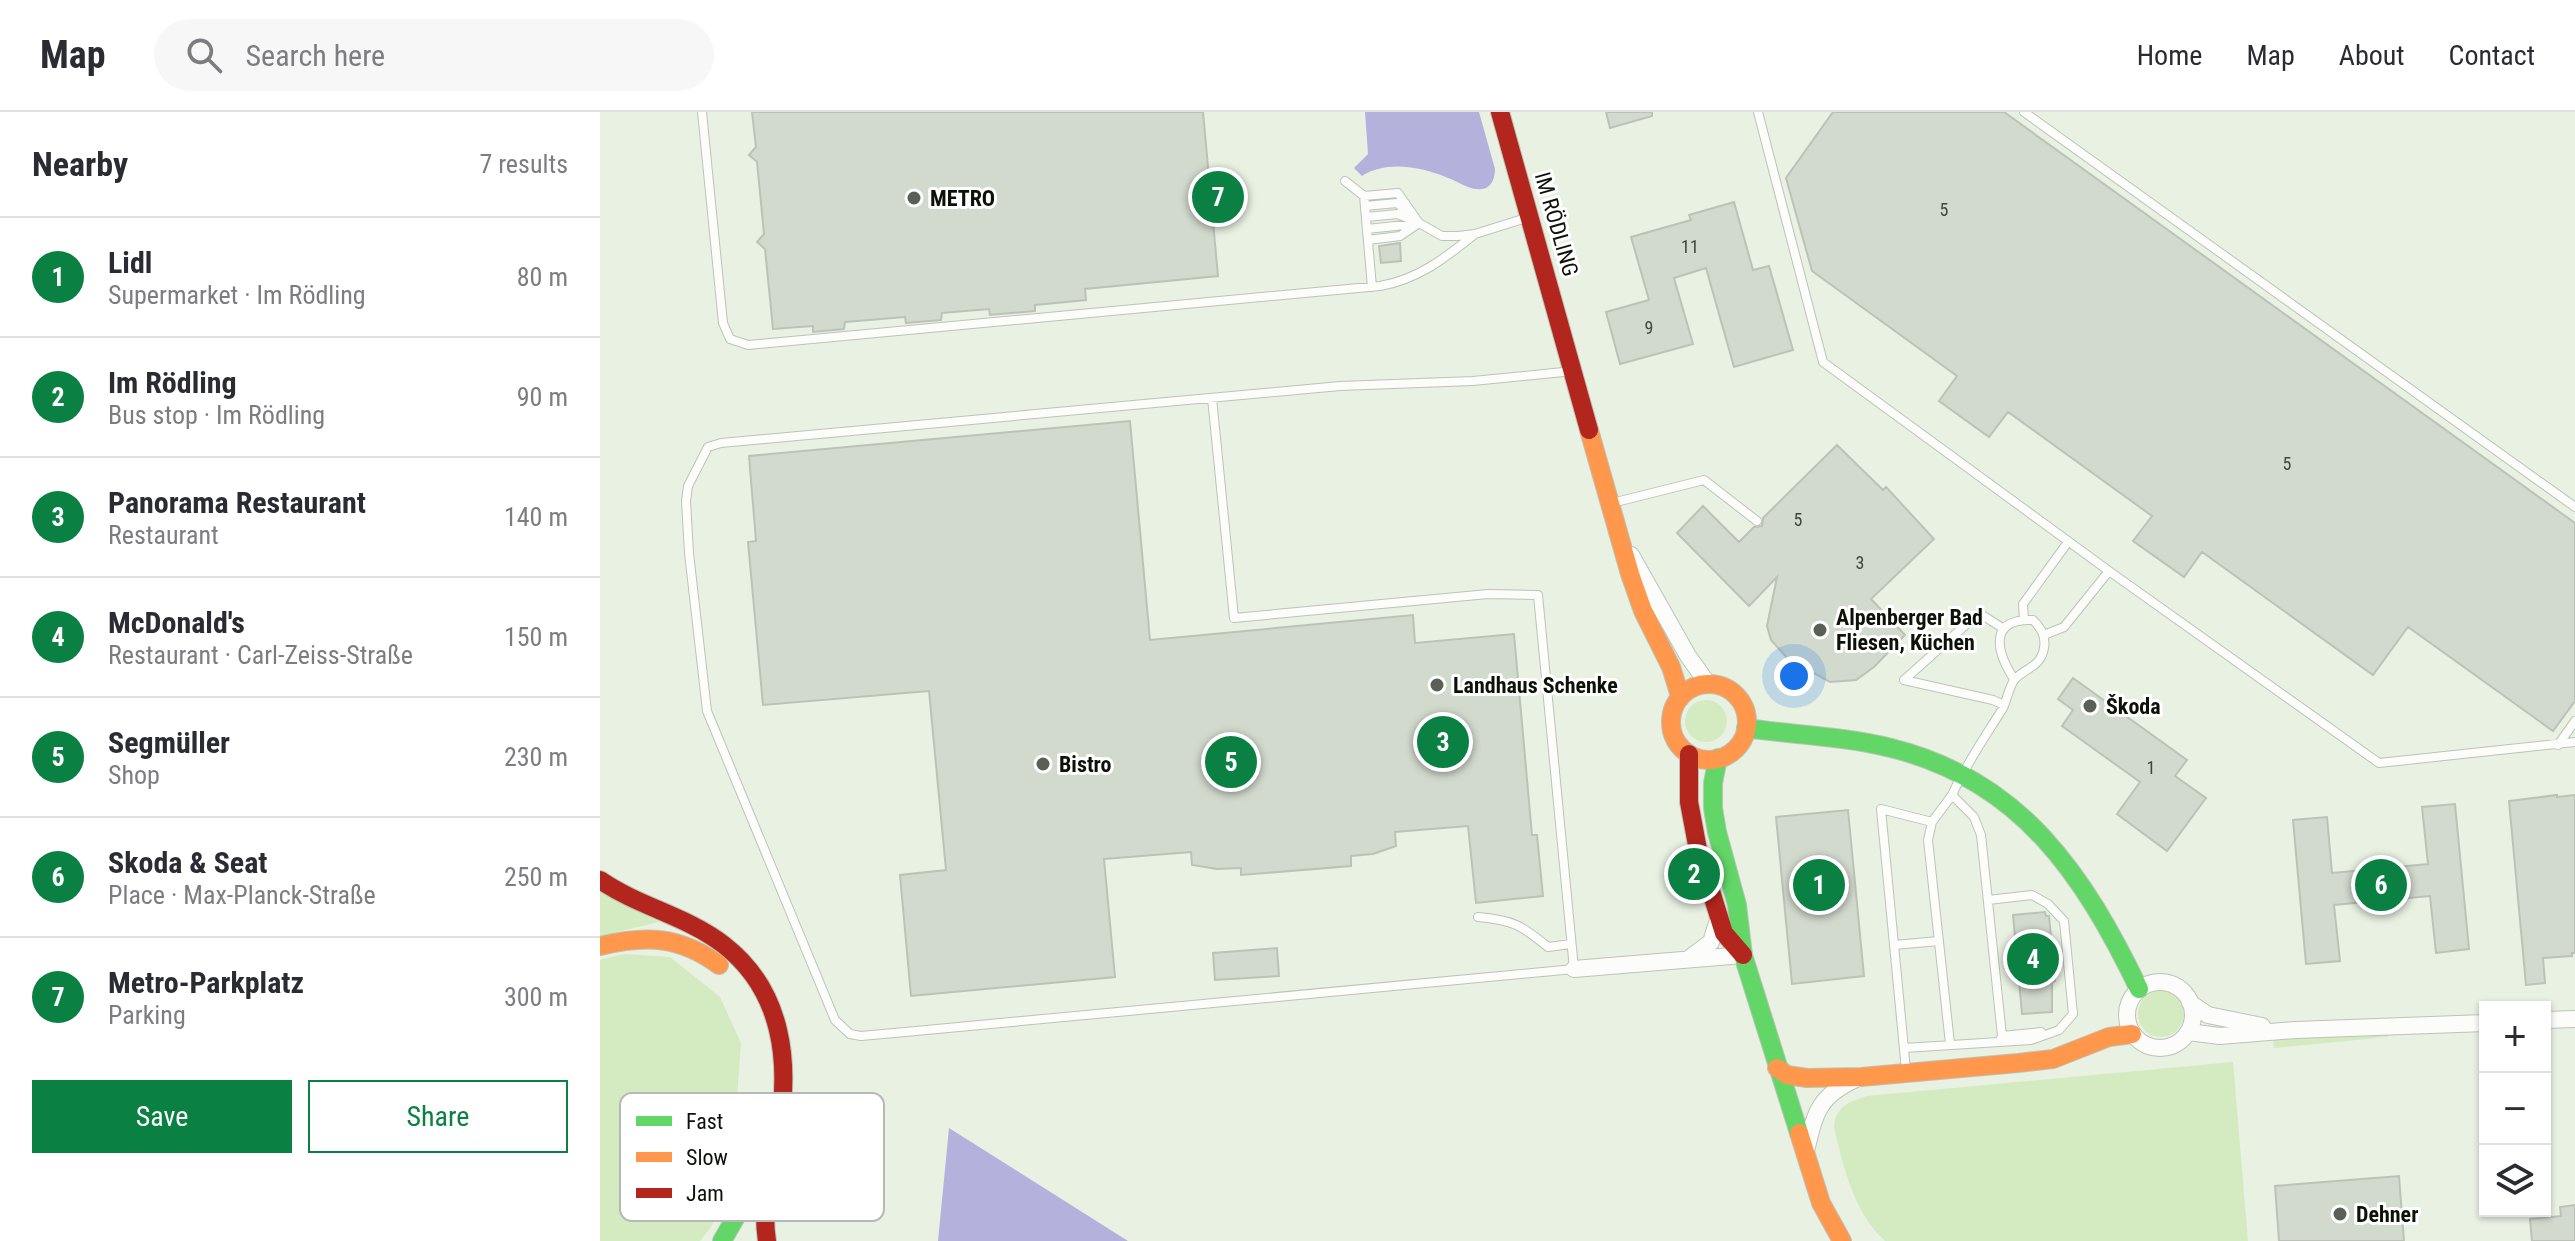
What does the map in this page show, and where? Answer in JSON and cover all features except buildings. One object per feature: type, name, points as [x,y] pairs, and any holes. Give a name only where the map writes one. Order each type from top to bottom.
[{"type":"main road","name":"IM RÖDLING","points":[[1500,112],[1636,592],[1671,667],[1680,696],[1671,716],[1671,727],[1674,738],[1689,754],[1689,802],[1693,829],[1718,920],[1724,933],[1743,955]]},
{"type":"main road","name":"IM RÖDLING","points":[[1708,684],[1734,693],[1744,709],[1746,728]]},
{"type":"main road","points":[[1680,696],[1688,689],[1708,684]]},
{"type":"main road","points":[[1689,754],[1703,759],[1718,758],[1736,747],[1746,728],[1891,748],[1963,775],[2009,804],[2058,850],[2095,904],[2139,989]]},
{"type":"main road","name":"IM RÖDLING","points":[[1718,758],[1712,786],[1713,813],[1740,914],[1743,955],[1805,1156],[1826,1215],[1842,1241]]},
{"type":"main road","points":[[600,880],[631,899],[725,945],[751,971],[772,1004],[783,1040],[784,1093]]},
{"type":"main road","points":[[600,946],[631,938],[660,939],[688,947],[713,960],[736,980],[756,1008],[766,1042],[765,1093]]},
{"type":"main road","points":[[1777,1068],[1797,1078],[1907,1073],[2053,1059],[2109,1037],[2132,1034]]},
{"type":"main road","points":[[722,1241],[734,1221]]},
{"type":"main road","points":[[765,1221],[767,1241]]},
{"type":"street","name":"IM RÖDLING","points":[[1620,534],[1692,663],[1708,684]]},
{"type":"street","points":[[1686,960],[1711,942],[1718,920]]},
{"type":"street","points":[[1574,969],[1743,955]]},
{"type":"street","points":[[2155,982],[2172,985],[2186,995],[2190,1003],[2193,1018],[2188,1032],[2174,1046],[2144,1045],[2132,1034],[2127,1023],[2127,1008],[2134,995],[2139,989],[2155,982]]},
{"type":"street","points":[[2190,1003],[2208,1015],[2224,1020],[2295,1030]]},
{"type":"street","points":[[2551,1020],[2575,1019]]},
{"type":"street","points":[[2188,1032],[2220,1036],[2479,1023]]},
{"type":"street","points":[[1805,1156],[1814,1120],[1823,1100],[1836,1088],[1861,1077]]},
{"type":"lane","points":[[702,112],[723,323],[730,339],[738,344],[1372,287],[1408,279],[1427,270],[1475,234]]},
{"type":"lane","points":[[1758,112],[1823,362],[2068,542],[2379,763],[2575,742]]},
{"type":"lane","points":[[2024,112],[2575,507]]},
{"type":"lane","points":[[1345,181],[1364,201],[1372,287]]},
{"type":"lane","points":[[1364,201],[1398,193],[1419,223]]},
{"type":"lane","points":[[1366,217],[1398,214],[1442,236],[1475,234],[1529,217]]},
{"type":"lane","points":[[1368,240],[1400,236],[1419,223]]},
{"type":"lane","points":[[1367,229],[1419,223]]},
{"type":"lane","points":[[1442,236],[1448,255]]},
{"type":"lane","points":[[1212,398],[1234,618],[1488,594],[1538,595],[1574,969],[861,1036],[850,1034],[835,1020],[707,711],[686,501],[688,486],[708,447],[721,443],[1340,386],[1473,381],[1573,371]]},
{"type":"lane","points":[[1611,503],[1704,480],[1757,521]]},
{"type":"lane","points":[[2024,620],[2023,604],[2068,542]]},
{"type":"lane","points":[[2044,635],[2064,627],[2109,571]]},
{"type":"lane","points":[[2004,629],[1979,613],[1904,680],[2004,705]]},
{"type":"lane","points":[[1950,1044],[1928,840],[1932,822],[1952,795],[1976,748],[2004,705],[2014,679],[2039,660],[2044,649],[2044,635],[2033,620],[2014,621],[2004,629],[1999,646],[2002,660],[2014,679]]},
{"type":"lane","points":[[2558,745],[2575,721]]},
{"type":"lane","points":[[1952,795],[1974,817],[1981,835],[2001,1039]]},
{"type":"lane","points":[[1907,1073],[1881,809],[1932,822]]},
{"type":"lane","points":[[1904,1048],[2001,1039],[2031,1040],[2059,1030],[2073,1014],[2064,921],[2048,904],[2032,895],[1988,900]]},
{"type":"lane","points":[[1478,917],[1506,919],[1523,927],[1548,947],[1571,944]]},
{"type":"lane","points":[[1894,945],[1939,941]]},
{"type":"green space","points":[[1706,700],[1721,706],[1727,721],[1721,736],[1706,742],[1691,736],[1685,721],[1691,706]]},
{"type":"green space","points":[[600,892],[659,922],[600,936]]},
{"type":"green space","points":[[623,954],[670,957],[720,997],[741,1043],[737,1093],[620,1093],[620,1221],[714,1221],[700,1241],[600,1241],[600,960]]},
{"type":"green space","points":[[2161,991],[2177,998],[2184,1014],[2177,1030],[2161,1037],[2145,1030],[2138,1014],[2145,998]]},
{"type":"green space","points":[[2389,1035],[2274,1048],[2273,1039]]},
{"type":"green space","points":[[2233,1062],[2248,1241],[1885,1241],[1874,1230],[1858,1203],[1846,1173],[1834,1127],[1840,1110],[1867,1096]]},
{"type":"shaded area","points":[[1365,112],[1479,112],[1495,169],[1493,181],[1485,188],[1474,189],[1438,174],[1405,167],[1382,168],[1362,176],[1354,168],[1368,154]]},
{"type":"shaded area","points":[[949,1128],[1128,1241],[938,1241]]},
{"type":"traffic: fast","points":[[1746,728],[1837,738],[1891,748],[1937,763],[1977,783],[2012,808],[2071,871],[2118,947],[2139,989]]},
{"type":"traffic: fast","points":[[1718,758],[1713,783],[1713,808],[1737,905],[1743,955],[1799,1133]]},
{"type":"traffic: fast","points":[[722,1241],[734,1221]]},
{"type":"traffic: slow","points":[[1589,430],[1630,574],[1643,611],[1671,667],[1680,696]]},
{"type":"traffic: slow","points":[[1709,684],[1723,687],[1736,695],[1744,708],[1747,722],[1744,736],[1736,749],[1723,757],[1709,760],[1695,757],[1682,749],[1674,736],[1671,722],[1674,708],[1682,695],[1695,687],[1709,684]]},
{"type":"traffic: slow","points":[[600,946],[633,940],[662,940],[690,948],[719,965]]},
{"type":"traffic: slow","points":[[1777,1068],[1787,1075],[1807,1078],[1861,1077],[2018,1063],[2053,1059],[2109,1037],[2132,1034]]},
{"type":"traffic: slow","points":[[1799,1133],[1821,1203],[1842,1241]]},
{"type":"traffic: jam","points":[[1500,112],[1589,430]]},
{"type":"traffic: jam","points":[[1689,754],[1689,802],[1698,850],[1724,933],[1743,955]]},
{"type":"traffic: jam","points":[[600,880],[710,935],[744,963],[759,984],[778,1030],[783,1093]]},
{"type":"traffic: jam","points":[[765,1221],[767,1241]]},
{"type":"place","name":"Metro-Parkplatz","points":[[1218,197]]},
{"type":"place","name":"METRO","points":[[914,198]]},
{"type":"place","name":"Alpenberger Bad Fliesen, Küchen","points":[[1820,630]]},
{"type":"place","name":"Landhaus Schenke","points":[[1437,685]]},
{"type":"place","name":"Škoda","points":[[2090,706]]},
{"type":"place","name":"Panorama Restaurant","points":[[1443,742]]},
{"type":"place","name":"Segmüller","points":[[1231,762]]},
{"type":"place","name":"Bistro","points":[[1043,764]]},
{"type":"place","name":"Im Rödling","points":[[1694,874]]},
{"type":"place","name":"Lidl","points":[[1819,885]]},
{"type":"place","name":"Skoda & Seat","points":[[2381,885]]},
{"type":"place","name":"McDonald's","points":[[2033,959]]},
{"type":"place","name":"Dehner","points":[[2340,1214]]}]
